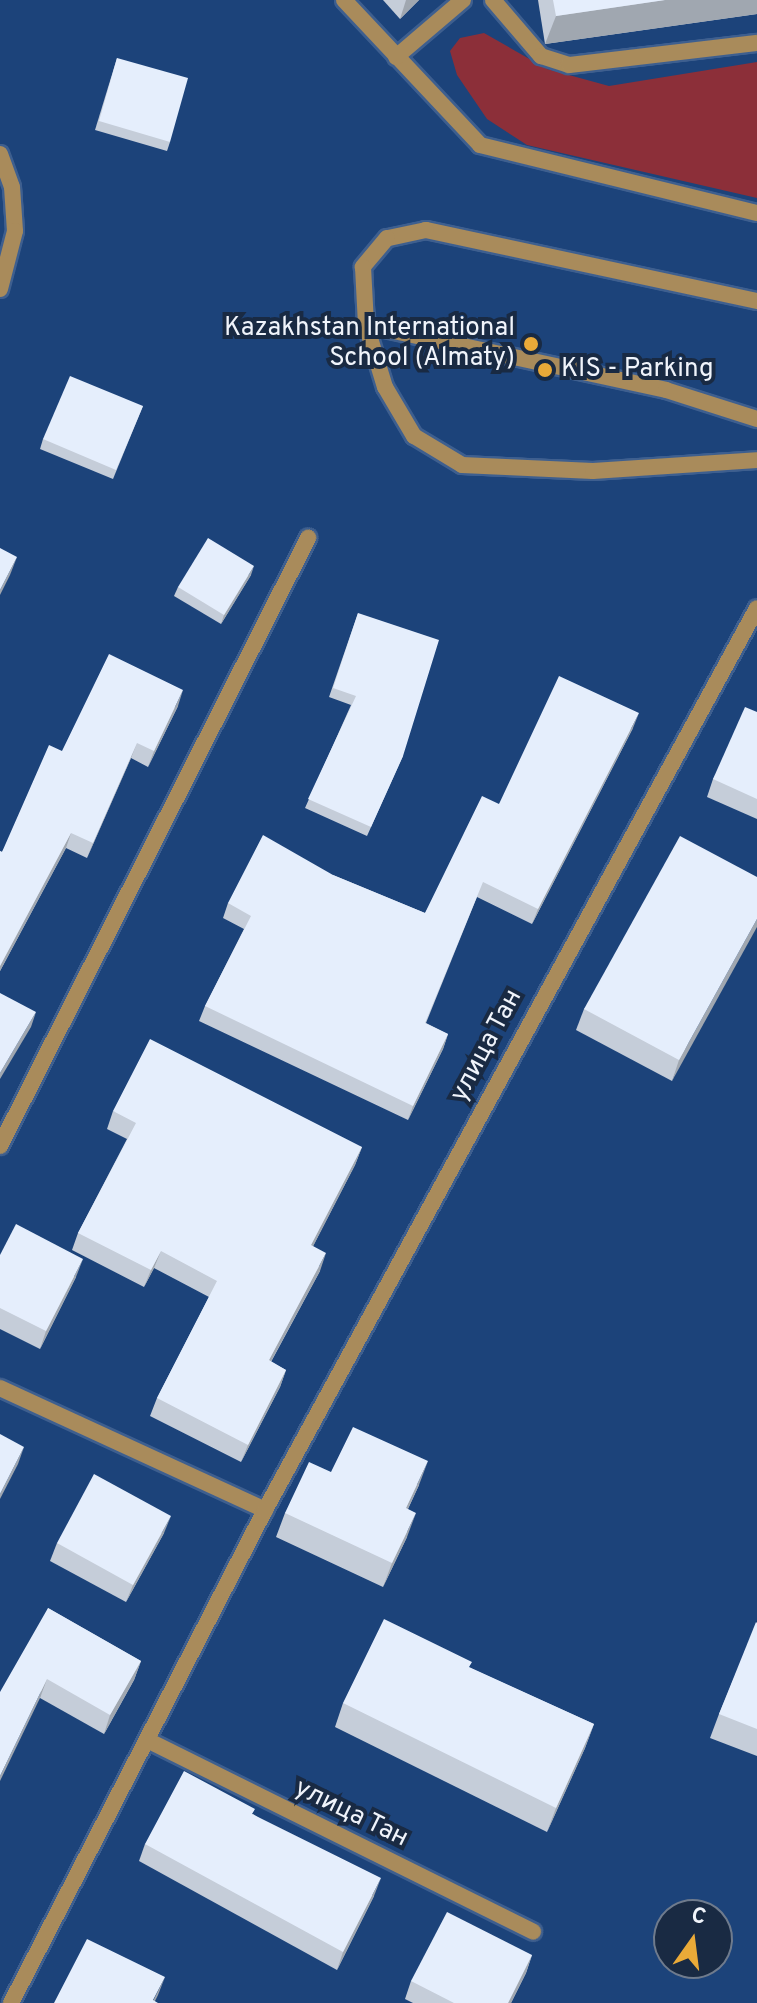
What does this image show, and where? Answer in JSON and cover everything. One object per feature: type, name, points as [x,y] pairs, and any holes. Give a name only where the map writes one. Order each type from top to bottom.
[{"type":"street","points":[[344,0],[480,145],[757,213]]},
{"type":"street","points":[[396,57],[463,0]]},
{"type":"street","points":[[493,0],[541,56],[569,65],[757,43]]},
{"type":"street","points":[[0,154],[6,206],[15,231],[0,289]]},
{"type":"street","points":[[757,301],[426,230],[387,238],[363,267],[366,325],[385,387],[414,436],[462,465],[593,471],[757,460]]},
{"type":"street","points":[[366,325],[666,390],[757,419]]},
{"type":"street","points":[[0,1146],[308,538]]},
{"type":"street","name":"улица Тан","points":[[11,2003],[265,1510],[757,608]]},
{"type":"street","points":[[0,1388],[265,1510]]},
{"type":"street","name":"улица Тан","points":[[147,1740],[533,1932]]},
{"type":"shaded area","points":[[484,33],[547,69],[609,86],[757,62],[757,198],[527,145],[487,119],[457,75],[450,51],[460,38]]},
{"type":"building","points":[[553,0],[665,0],[556,16]]},
{"type":"building","points":[[117,58],[188,78],[170,142],[99,121]]},
{"type":"building","points":[[70,376],[143,406],[116,470],[43,439]]},
{"type":"building","points":[[208,538],[254,566],[224,615],[178,587]]},
{"type":"building","points":[[0,548],[17,557],[0,590]]},
{"type":"building","points":[[358,613],[439,640],[403,756],[371,827],[308,799],[356,696],[333,688]]},
{"type":"building","points":[[109,654],[183,690],[154,751],[137,743],[93,843],[71,833],[0,966],[0,851],[49,745],[62,751]]},
{"type":"building","points":[[559,676],[639,713],[538,909],[483,882],[425,1023],[448,1034],[413,1106],[205,1006],[251,916],[228,903],[263,835],[333,875],[425,913],[482,796],[499,804]]},
{"type":"building","points":[[745,707],[757,712],[757,799],[713,779]]},
{"type":"building","points":[[680,836],[757,877],[757,919],[679,1060],[584,1009]]},
{"type":"building","points":[[0,993],[36,1012],[0,1073]]},
{"type":"building","points":[[150,1039],[362,1147],[311,1245],[326,1253],[269,1360],[286,1370],[248,1445],[157,1398],[217,1281],[161,1251],[151,1270],[78,1233],[136,1123],[113,1111]]},
{"type":"building","points":[[16,1224],[83,1259],[46,1331],[0,1308],[0,1255]]},
{"type":"building","points":[[353,1427],[428,1461],[406,1508],[416,1513],[392,1563],[285,1513],[309,1462],[331,1472]]},
{"type":"building","points":[[0,1434],[24,1447],[0,1494]]},
{"type":"building","points":[[94,1474],[171,1516],[133,1585],[57,1543]]},
{"type":"building","points":[[48,1608],[141,1661],[110,1715],[47,1679],[0,1776],[0,1692]]},
{"type":"building","points":[[384,1619],[472,1662],[469,1667],[594,1724],[556,1808],[343,1703]]},
{"type":"building","points":[[757,1623],[757,1729],[719,1714]]},
{"type":"building","points":[[184,1771],[255,1809],[252,1814],[381,1878],[343,1952],[145,1844]]},
{"type":"building","points":[[447,1912],[532,1955],[508,2003],[454,2003],[411,1981]]},
{"type":"building","points":[[87,1939],[165,1977],[153,2000],[158,2003],[54,2003]]},
{"type":"place","name":"Kazakhstan International School (Almaty)","points":[[531,344]]},
{"type":"place","name":"KIS - Parking","points":[[545,370]]}]
